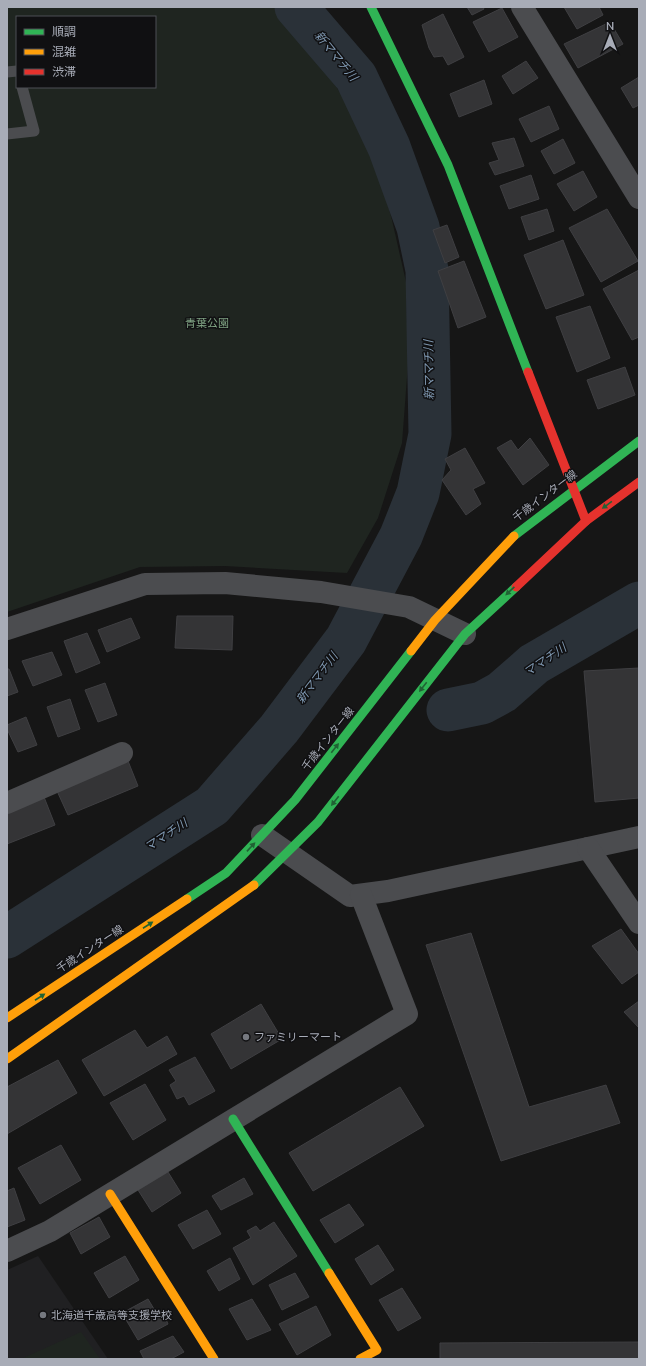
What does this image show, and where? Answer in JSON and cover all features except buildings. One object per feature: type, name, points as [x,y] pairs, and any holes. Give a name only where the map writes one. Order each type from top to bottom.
[{"type":"main road","points":[[371,7],[448,165],[586,521]]},
{"type":"main road","name":"千歳インター線","points":[[7,1018],[226,873],[295,800],[434,620],[518,532],[639,441]]},
{"type":"main road","points":[[7,1059],[249,890],[318,822],[465,634],[586,521],[639,482]]},
{"type":"main road","points":[[233,1119],[377,1350],[360,1359]]},
{"type":"main road","points":[[110,1194],[214,1359]]},
{"type":"street","points":[[522,7],[639,198]]},
{"type":"street","points":[[7,630],[144,584],[225,583],[321,592],[409,607],[465,634]]},
{"type":"street","points":[[7,803],[122,753]]},
{"type":"street","points":[[262,835],[286,854],[350,896],[388,891],[639,837]]},
{"type":"street","points":[[588,848],[639,923]]},
{"type":"street","points":[[7,1251],[50,1231],[407,1014],[361,895]]},
{"type":"lane","points":[[7,134],[34,131],[22,88]]},
{"type":"shaded area","name":"北海道千歳高等支援学校","points":[[38,1256],[108,1359],[7,1359],[7,1270]]},
{"type":"green space","name":"青葉公園","points":[[7,7],[286,7],[370,140],[392,220],[406,282],[408,364],[402,443],[378,518],[347,573],[225,566],[140,567],[7,612]]},
{"type":"green space","points":[[81,1332],[100,1359],[21,1359]]},
{"type":"waterway","name":"新ママチ川","points":[[7,937],[212,806],[279,729],[346,640],[401,536],[418,493],[430,434],[427,270],[418,227],[389,147],[356,77],[296,7]]},
{"type":"waterway","name":"ママチ川","points":[[448,710],[482,703],[502,692],[534,664],[639,603]]},
{"type":"traffic: fast","points":[[371,7],[448,165],[528,372]]},
{"type":"traffic: fast","points":[[514,536],[639,441]]},
{"type":"traffic: fast","points":[[254,885],[318,822],[465,634],[516,587]]},
{"type":"traffic: fast","points":[[187,899],[226,873],[295,800],[411,651]]},
{"type":"traffic: fast","points":[[233,1119],[329,1273]]},
{"type":"traffic: slow","points":[[411,651],[435,620],[514,536]]},
{"type":"traffic: slow","points":[[7,1059],[254,885]]},
{"type":"traffic: slow","points":[[7,1018],[187,899]]},
{"type":"traffic: slow","points":[[110,1194],[214,1359]]},
{"type":"traffic: slow","points":[[329,1273],[377,1350],[360,1359]]},
{"type":"traffic: jam","points":[[528,372],[586,521]]},
{"type":"traffic: jam","points":[[516,587],[586,521],[639,482]]},
{"type":"place","name":"ファミリーマート","points":[[246,1037]]},
{"type":"place","name":"北海道千歳高等支援学校","points":[[43,1315]]}]
